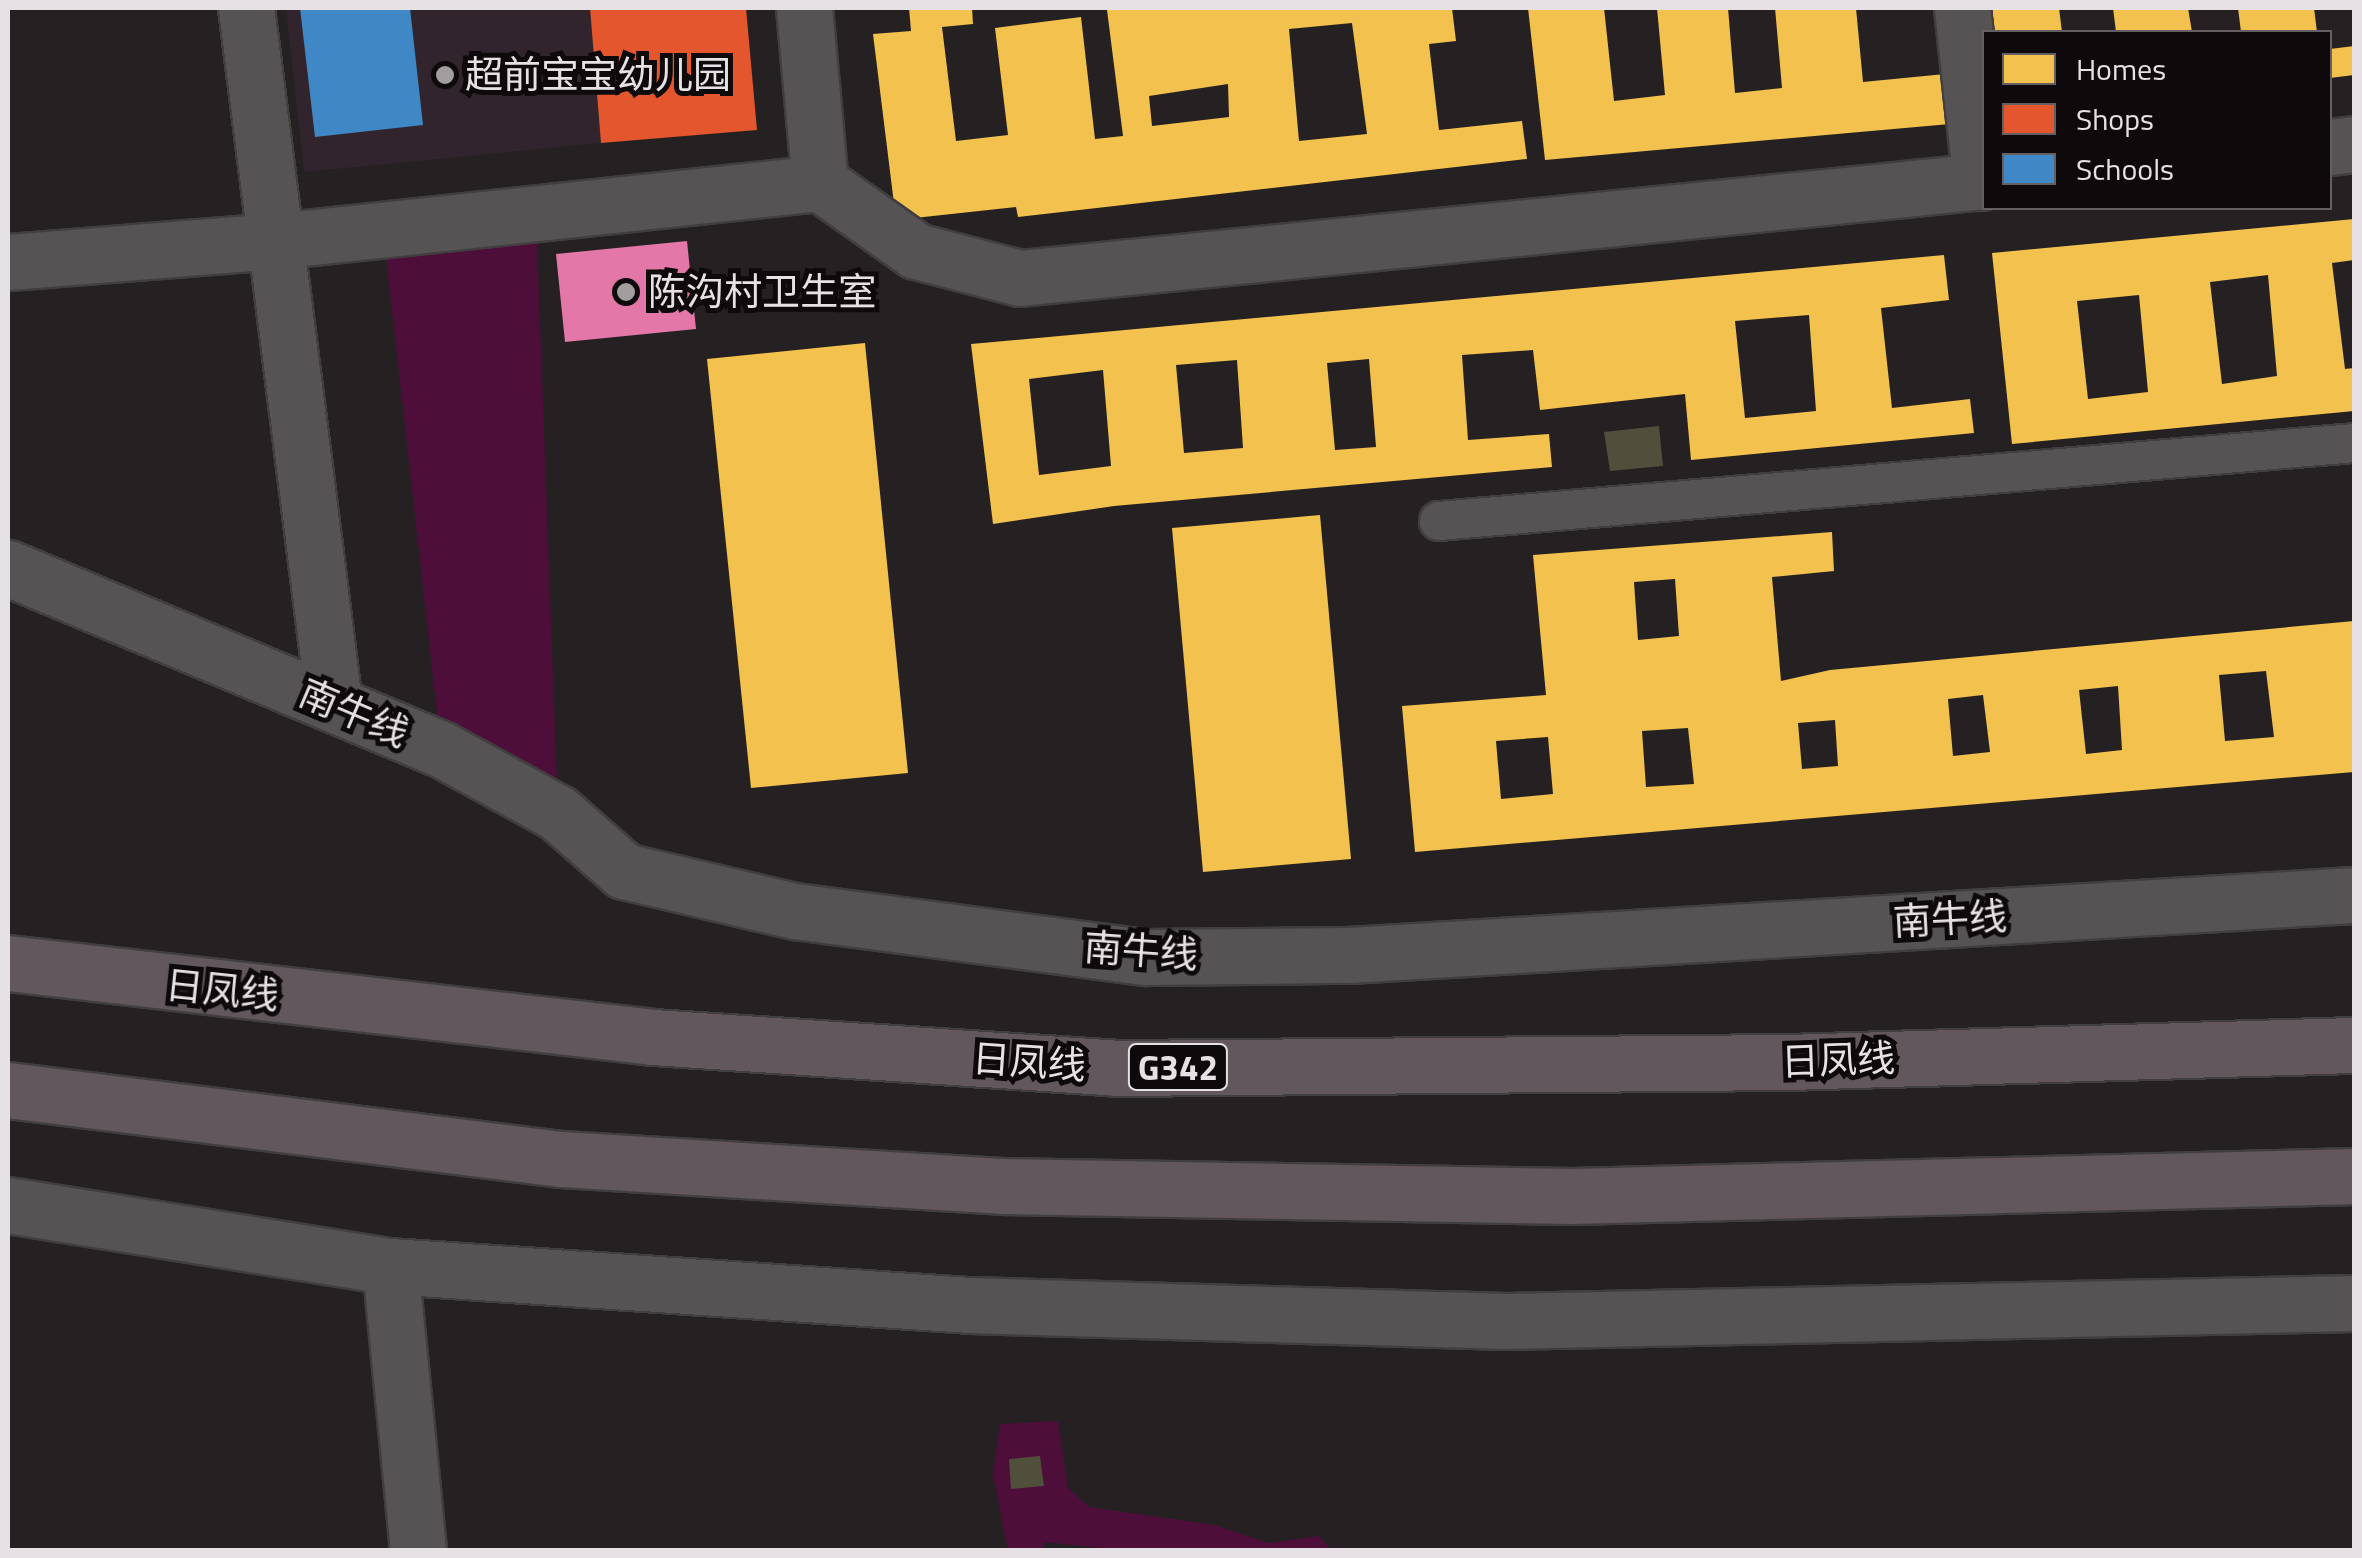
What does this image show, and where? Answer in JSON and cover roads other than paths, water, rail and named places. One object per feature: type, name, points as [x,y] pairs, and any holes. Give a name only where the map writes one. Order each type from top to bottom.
[{"type":"highway","name":"日凤线","points":[[8,963],[653,1038],[1115,1068],[1787,1062],[2354,1045]]},
{"type":"highway","points":[[8,1090],[560,1159],[1002,1186],[1572,1196],[2354,1176]]},
{"type":"street","points":[[246,8],[334,704]]},
{"type":"street","points":[[804,8],[820,183]]},
{"type":"street","points":[[1962,8],[1982,174]]},
{"type":"street","points":[[8,262],[276,241],[820,183],[916,251],[1020,278],[1982,182]]},
{"type":"street","name":"南牛线","points":[[8,568],[441,749],[558,814],[624,871],[795,911],[1146,957],[1349,955],[2354,895]]},
{"type":"street","points":[[8,1205],[390,1266],[970,1304],[1506,1322],[2354,1303]]},
{"type":"street","points":[[390,1266],[418,1550]]},
{"type":"lane","points":[[1439,521],[2354,443]]},
{"type":"place","name":"超前宝宝幼儿园","points":[[445,75]]},
{"type":"place","name":"陈沟村卫生室","points":[[626,292]]}]
